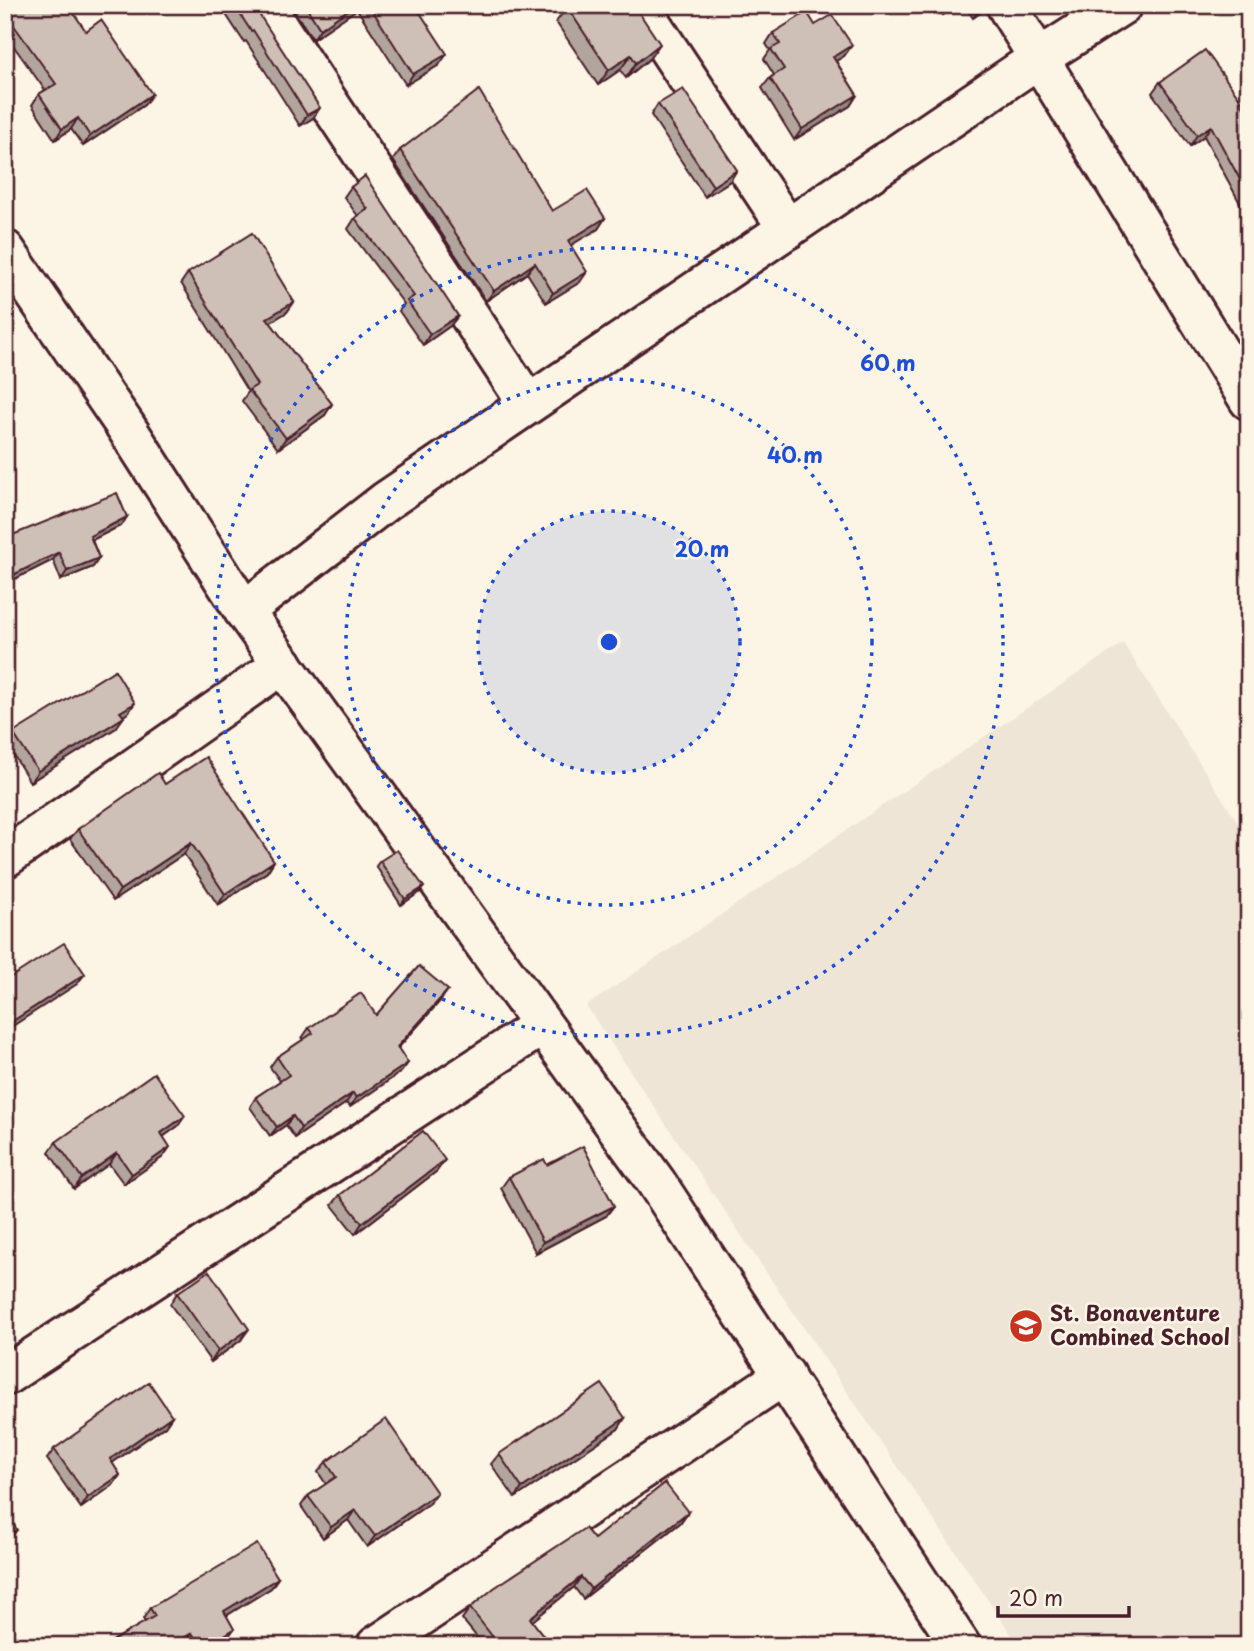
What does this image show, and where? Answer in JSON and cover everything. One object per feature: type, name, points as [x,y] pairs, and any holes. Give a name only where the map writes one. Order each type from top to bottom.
[{"type":"street","points":[[264,5],[528,404]]},
{"type":"street","points":[[639,5],[788,229]]},
{"type":"street","points":[[1006,5],[1249,400]]},
{"type":"street","points":[[244,611],[386,501],[1039,58],[1122,5]]},
{"type":"street","points":[[10,267],[126,427],[244,611],[656,1182],[961,1646]]},
{"type":"street","points":[[5,858],[282,664]]},
{"type":"street","points":[[5,1376],[541,1026]]},
{"type":"street","points":[[376,1646],[785,1376]]},
{"type":"shaded area","name":"St. Bonaventure Combined School","points":[[1123,643],[1249,840],[1249,1646],[1019,1646],[586,1006]]},
{"type":"building","points":[[5,5],[68,5],[86,31],[101,20],[152,94],[90,136],[78,118],[62,129],[39,94],[56,84],[5,13]]},
{"type":"building","points":[[234,5],[253,5],[320,108],[307,115]]},
{"type":"building","points":[[305,5],[355,5],[320,29]]},
{"type":"building","points":[[369,5],[415,5],[447,54],[413,74]]},
{"type":"building","points":[[634,5],[660,44],[636,63],[631,55],[609,70],[567,7]]},
{"type":"building","points":[[807,12],[815,25],[832,15],[852,45],[833,57],[857,95],[802,129],[770,78],[784,69],[771,49],[780,44],[773,33]]},
{"type":"building","points":[[1205,50],[1243,103],[1249,117],[1249,196],[1211,126],[1197,135],[1160,82]]},
{"type":"building","points":[[683,89],[737,170],[713,186],[658,104]]},
{"type":"building","points":[[479,90],[552,211],[587,190],[605,218],[568,241],[587,272],[553,293],[535,263],[494,291],[400,150]]},
{"type":"building","points":[[365,176],[458,316],[430,334],[407,301],[414,296],[355,218],[368,209],[351,187]]},
{"type":"building","points":[[252,233],[294,302],[267,318],[332,404],[286,438],[249,390],[257,385],[188,273]]},
{"type":"building","points":[[117,493],[127,517],[90,536],[99,558],[67,571],[59,552],[5,579],[5,538]]},
{"type":"building","points":[[115,670],[135,703],[120,712],[124,717],[38,771],[13,733]]},
{"type":"building","points":[[206,757],[274,861],[225,894],[191,843],[120,890],[78,829],[158,773],[165,784]]},
{"type":"building","points":[[397,850],[424,887],[405,899],[380,861]]},
{"type":"building","points":[[64,943],[85,974],[5,1026],[5,981]]},
{"type":"building","points":[[419,966],[448,990],[397,1047],[408,1063],[356,1098],[353,1093],[301,1128],[293,1116],[277,1127],[256,1097],[289,1075],[277,1057],[313,1033],[309,1028],[361,993],[376,1015]]},
{"type":"building","points":[[154,1073],[185,1116],[161,1133],[170,1147],[132,1174],[117,1153],[82,1178],[56,1142]]},
{"type":"building","points":[[423,1131],[445,1160],[362,1223],[340,1195]]},
{"type":"building","points":[[583,1146],[614,1206],[543,1242],[509,1177],[544,1159],[547,1165]]},
{"type":"building","points":[[209,1271],[249,1329],[218,1351],[177,1293]]},
{"type":"building","points":[[149,1382],[172,1416],[110,1459],[120,1475],[88,1497],[54,1449]]},
{"type":"building","points":[[602,1384],[625,1418],[522,1488],[499,1454]]},
{"type":"building","points":[[386,1419],[437,1493],[375,1536],[355,1510],[331,1527],[308,1496],[336,1477],[326,1462]]},
{"type":"building","points":[[665,1483],[688,1512],[591,1589],[581,1577],[530,1618],[551,1646],[500,1646],[470,1608],[494,1588],[585,1528],[594,1539]]},
{"type":"building","points":[[5,1511],[17,1530],[5,1537]]},
{"type":"building","points":[[257,1544],[278,1578],[224,1611],[234,1629],[207,1646],[200,1646],[192,1633],[171,1646],[104,1646],[155,1616],[150,1608]]},
{"type":"place","name":"St. Bonaventure Combined School","points":[[1026,1326]]}]
